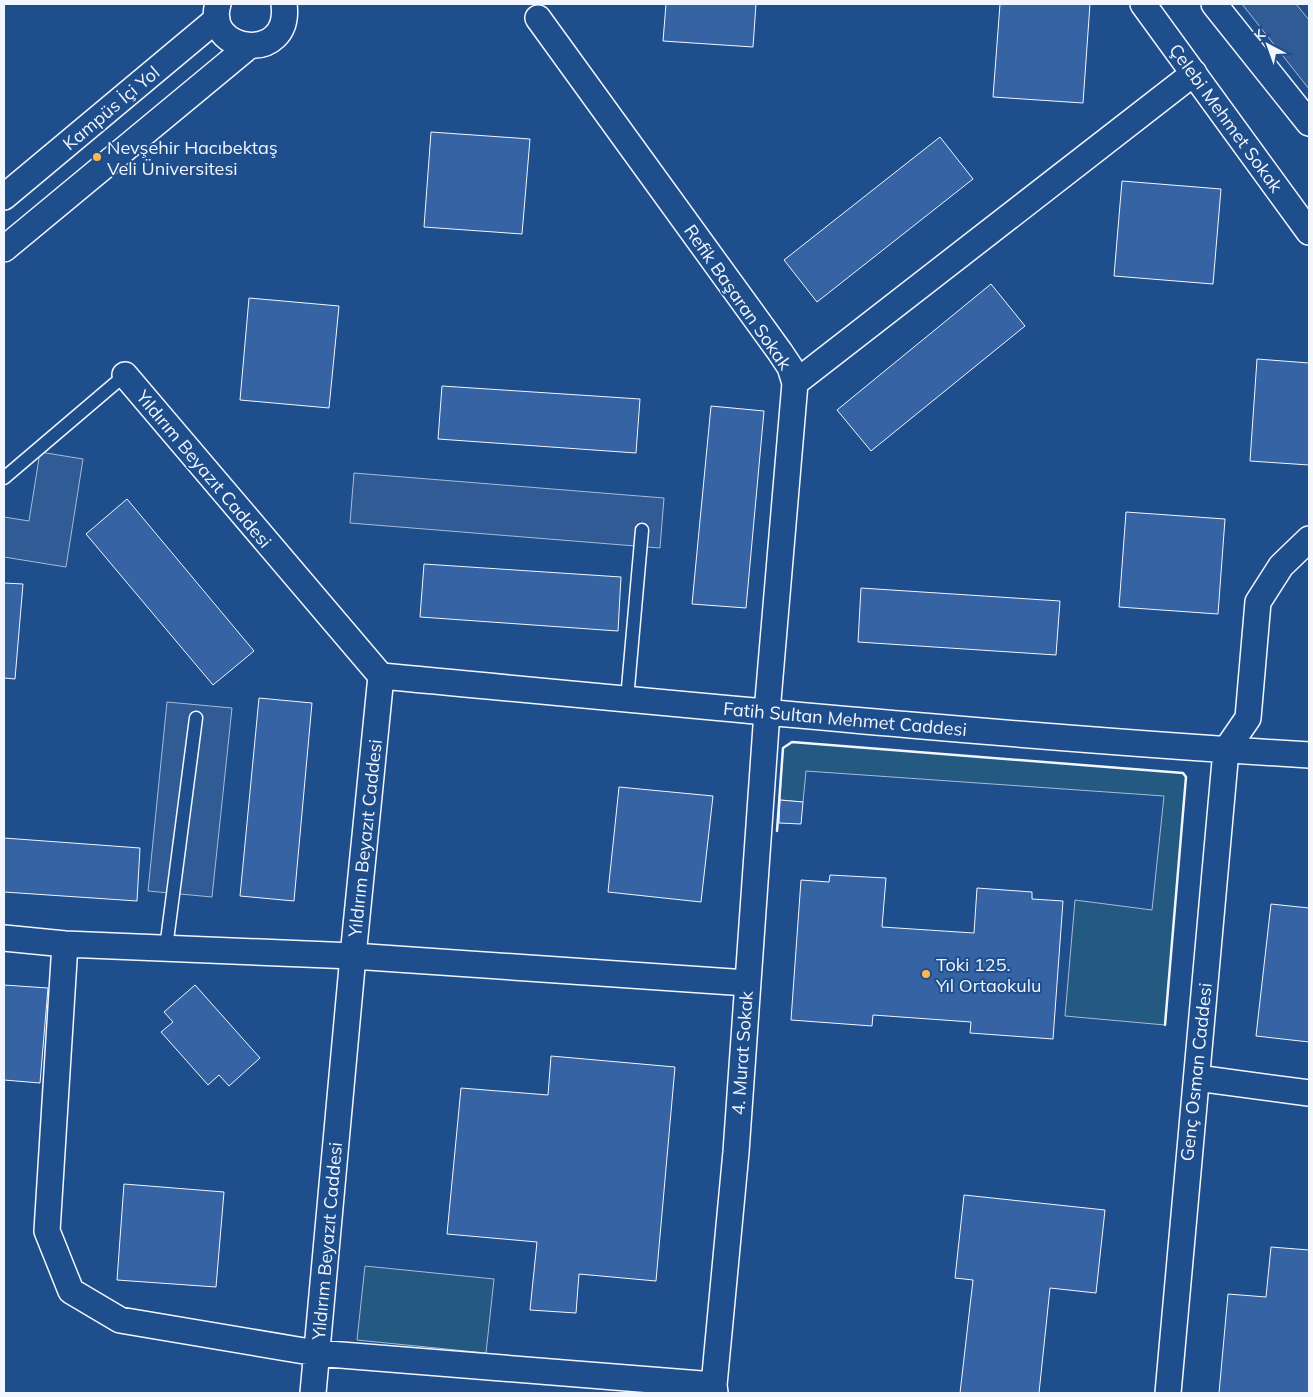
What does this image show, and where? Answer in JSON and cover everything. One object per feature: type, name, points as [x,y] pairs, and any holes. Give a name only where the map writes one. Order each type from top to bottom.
[{"type":"street","name":"Çelebi Mehmet Sokak","points":[[1143,4],[1309,232]]},
{"type":"street","points":[[1214,4],[1309,123]]},
{"type":"street","points":[[218,12],[222,30],[229,38],[239,44],[249,46],[260,45],[278,33],[284,23],[289,7]]},
{"type":"street","name":"Kampüs İçi Yol","points":[[4,197],[218,12]]},
{"type":"street","name":"Refik Başaran Sokak","points":[[538,18],[790,367],[794,383],[767,712]]},
{"type":"street","points":[[4,249],[249,46]]},
{"type":"street","points":[[794,383],[1194,73]]},
{"type":"street","name":"Yıldırım Beyazıt Caddesi","points":[[125,376],[381,676],[312,1393]]},
{"type":"street","points":[[1226,750],[1248,718],[1258,602],[1281,566],[1309,539]]},
{"type":"street","name":"Fatih Sultan Mehmet Caddesi","points":[[381,676],[767,712],[1309,756]]},
{"type":"street","name":"4. Murat Sokak","points":[[715,1389],[736,1152],[767,712]]},
{"type":"street","name":"Genç Osman Caddesi","points":[[1168,1393],[1226,750]]},
{"type":"street","points":[[4,938],[65,944],[353,956],[747,983]]},
{"type":"street","points":[[65,944],[47,1230],[70,1291],[120,1320],[316,1353],[715,1389]]},
{"type":"street","points":[[1197,1078],[1309,1093]]},
{"type":"lane","points":[[4,478],[125,376]]},
{"type":"lane","points":[[627,699],[642,530]]},
{"type":"lane","points":[[166,948],[196,718]]},
{"type":"shaded area","points":[[1242,4],[1296,4],[1309,20],[1309,89]]},
{"type":"shaded area","points":[[40,452],[83,459],[66,567],[4,557],[4,517],[29,521]]},
{"type":"shaded area","points":[[354,473],[664,498],[660,548],[350,523]]},
{"type":"shaded area","points":[[167,702],[232,708],[212,897],[148,891]]},
{"type":"shaded area","points":[[792,742],[1183,773],[1186,777],[1165,1025],[1065,1016],[1075,900],[1152,910],[1164,796],[806,771],[803,802],[780,800],[783,748]]},
{"type":"shaded area","points":[[365,1266],[494,1279],[486,1353],[357,1340]]},
{"type":"building","points":[[666,4],[756,4],[753,47],[663,41]]},
{"type":"building","points":[[1000,4],[1090,4],[1083,103],[993,97]]},
{"type":"building","points":[[431,132],[530,139],[522,234],[424,227]]},
{"type":"building","points":[[940,137],[973,179],[817,302],[784,260]]},
{"type":"building","points":[[1122,181],[1221,189],[1213,284],[1114,276]]},
{"type":"building","points":[[991,284],[1025,326],[871,451],[837,410]]},
{"type":"building","points":[[249,298],[339,306],[329,408],[240,400]]},
{"type":"building","points":[[1257,359],[1309,363],[1309,465],[1250,461]]},
{"type":"building","points":[[442,386],[640,399],[636,453],[438,439]]},
{"type":"building","points":[[711,406],[764,411],[746,608],[692,604]]},
{"type":"building","points":[[127,499],[254,651],[213,685],[86,534]]},
{"type":"building","points":[[1126,512],[1225,519],[1218,614],[1119,607]]},
{"type":"building","points":[[424,564],[621,577],[618,631],[420,617]]},
{"type":"building","points":[[4,583],[23,584],[15,679],[4,678]]},
{"type":"building","points":[[861,588],[1060,601],[1056,655],[858,642]]},
{"type":"building","points":[[259,698],[312,703],[294,901],[240,896]]},
{"type":"building","points":[[619,787],[713,796],[701,902],[608,892]]},
{"type":"building","points":[[780,800],[803,802],[801,824],[779,823]]},
{"type":"building","points":[[4,838],[140,848],[137,901],[4,892]]},
{"type":"building","name":"Toki 125. Yıl Ortaokulu","points":[[830,875],[886,878],[882,927],[974,933],[977,888],[1032,892],[1032,899],[1063,901],[1053,1039],[970,1033],[971,1022],[873,1015],[872,1026],[791,1020],[801,880],[829,882]]},
{"type":"building","points":[[1271,904],[1309,908],[1309,1042],[1256,1036]]},
{"type":"building","points":[[4,985],[48,988],[40,1083],[4,1080]]},
{"type":"building","points":[[195,985],[260,1058],[229,1086],[219,1075],[208,1085],[161,1032],[173,1022],[164,1012]]},
{"type":"building","points":[[551,1056],[675,1067],[656,1281],[579,1274],[576,1313],[530,1310],[537,1242],[447,1234],[461,1088],[548,1095]]},
{"type":"building","points":[[124,1184],[224,1192],[216,1287],[117,1280]]},
{"type":"building","points":[[964,1195],[1105,1210],[1096,1293],[1050,1288],[1039,1393],[960,1393],[973,1280],[955,1278]]},
{"type":"building","points":[[1271,1247],[1309,1250],[1309,1393],[1219,1393],[1228,1294],[1266,1297]]},
{"type":"wall","points":[[777,831],[783,748],[792,742],[1183,773],[1186,777],[1165,1025]]},
{"type":"place","name":"Nevşehir Hacıbektaş Veli Üniversitesi","points":[[97,157]]},
{"type":"place","name":"Toki 125. Yıl Ortaokulu","points":[[926,974]]}]
